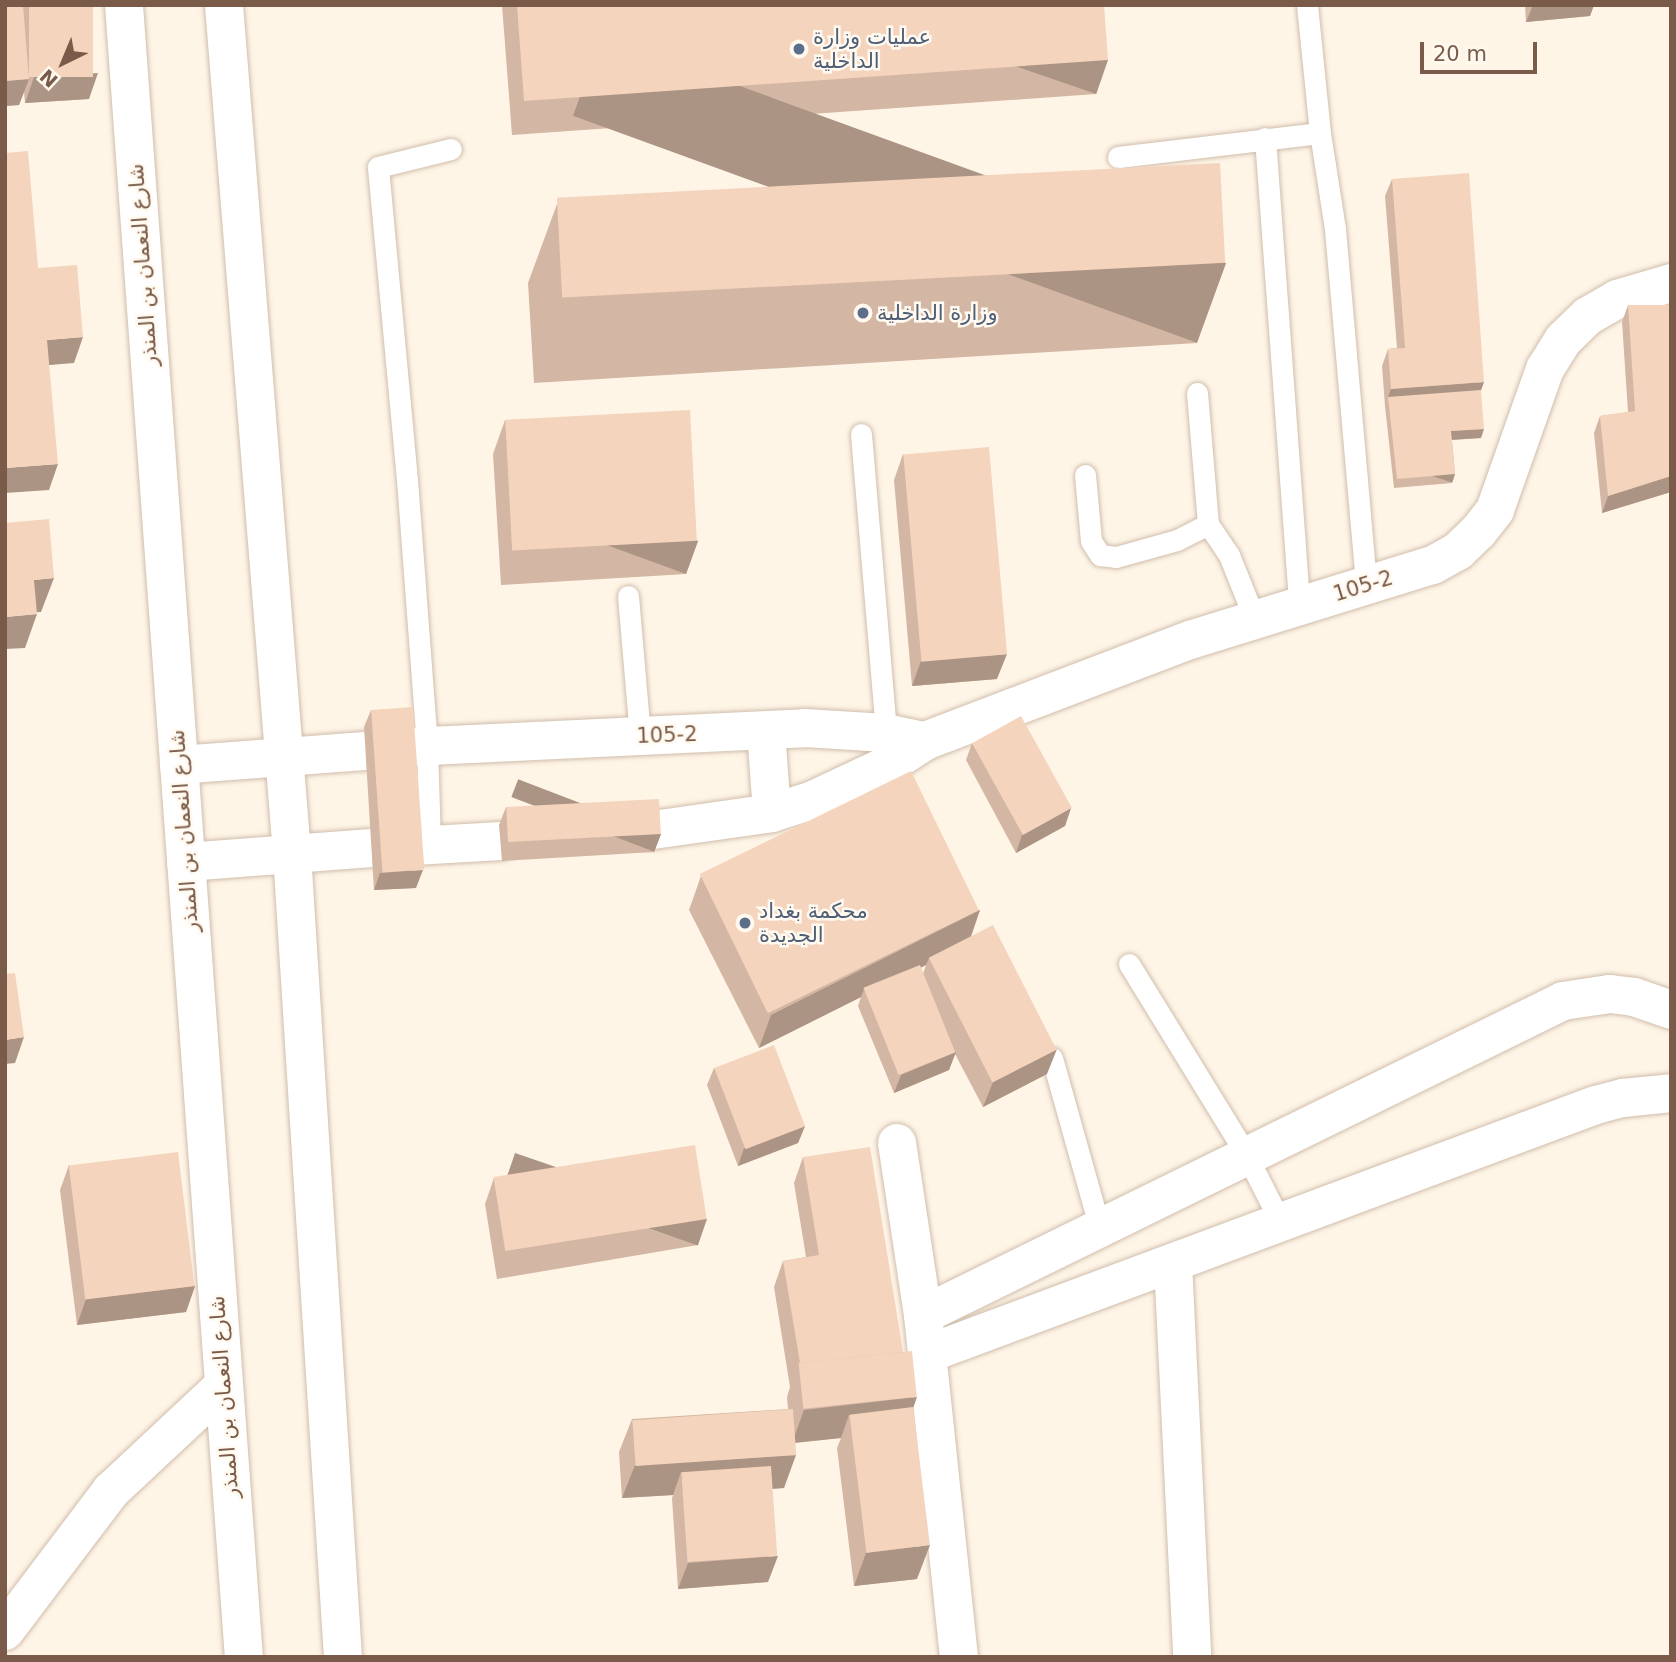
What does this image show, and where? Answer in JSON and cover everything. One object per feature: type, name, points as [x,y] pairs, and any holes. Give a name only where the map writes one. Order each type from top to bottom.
[{"type":"street","name":"شارع النعمان بن المنذر","points":[[124,5],[222,1387],[244,1657]]},
{"type":"street","points":[[224,5],[292,854],[343,1657]]},
{"type":"street","name":"105-2","points":[[653,830],[772,813],[852,783],[925,741],[1190,640],[1433,565],[1458,551],[1478,532],[1495,510],[1545,369],[1563,340],[1588,316],[1617,299],[1671,283]]},
{"type":"street","name":"105-2","points":[[418,747],[846,729],[925,741]]},
{"type":"street","points":[[766,731],[772,813]]},
{"type":"street","points":[[179,765],[365,751]]},
{"type":"street","points":[[422,845],[500,841]]},
{"type":"street","points":[[186,862],[371,848]]},
{"type":"street","points":[[923,1315],[1563,1001],[1610,994],[1634,997],[1671,1010]]},
{"type":"street","points":[[928,1354],[1596,1105],[1623,1098],[1671,1093]]},
{"type":"street","points":[[897,1143],[928,1354],[959,1657]]},
{"type":"street","points":[[1173,1263],[1192,1657]]},
{"type":"street","points":[[5,1631],[111,1491],[222,1387]]},
{"type":"lane","points":[[1307,5],[1320,133],[1335,229],[1366,585]]},
{"type":"lane","points":[[1118,158],[1320,133]]},
{"type":"lane","points":[[1265,138],[1299,606]]},
{"type":"lane","points":[[422,845],[418,747],[378,167],[451,149]]},
{"type":"lane","points":[[1196,393],[1208,524],[1229,555],[1255,620]]},
{"type":"lane","points":[[861,434],[886,733]]},
{"type":"lane","points":[[1085,475],[1091,541],[1100,555],[1116,557],[1177,540],[1208,524]]},
{"type":"lane","points":[[628,596],[640,737]]},
{"type":"lane","points":[[1129,964],[1247,1156],[1281,1223]]},
{"type":"lane","points":[[1052,1058],[1100,1229]]},
{"type":"building","points":[[5,5],[23,5],[29,79],[5,81]]},
{"type":"building","points":[[29,5],[93,5],[93,77],[29,77]]},
{"type":"building","name":"عمليات وزارة الداخلية","points":[[517,5],[1104,5],[1108,60],[524,101]]},
{"type":"building","points":[[28,151],[38,268],[77,265],[83,337],[47,340],[58,464],[5,468],[5,153]]},
{"type":"building","points":[[1220,163],[1225,263],[562,298],[557,198]]},
{"type":"building","points":[[1469,173],[1484,382],[1391,389],[1388,349],[1405,348],[1392,179]]},
{"type":"building","points":[[1628,305],[1671,305],[1671,476],[1608,496],[1600,416],[1635,411]]},
{"type":"building","points":[[1481,390],[1484,429],[1451,431],[1455,474],[1397,479],[1388,397]]},
{"type":"building","points":[[690,410],[697,541],[512,551],[505,420]]},
{"type":"building","points":[[989,447],[1007,654],[921,662],[903,454]]},
{"type":"building","points":[[49,519],[54,578],[34,580],[37,614],[5,617],[5,523]]},
{"type":"building","points":[[413,707],[424,870],[382,873],[371,710]]},
{"type":"building","points":[[1021,716],[1072,808],[1023,835],[972,743]]},
{"type":"building","points":[[911,771],[979,910],[768,1013],[700,874]]},
{"type":"building","points":[[659,799],[661,834],[508,842],[506,807]]},
{"type":"building","points":[[993,925],[1057,1050],[992,1082],[929,958]]},
{"type":"building","points":[[920,965],[955,1052],[899,1075],[863,988]]},
{"type":"building","points":[[15,973],[24,1037],[5,1040],[5,974]]},
{"type":"building","points":[[774,1045],[805,1126],[745,1149],[714,1068]]},
{"type":"building","points":[[695,1145],[707,1219],[505,1251],[494,1177]]},
{"type":"building","points":[[870,1147],[903,1352],[800,1363],[783,1261],[819,1255],[803,1157]]},
{"type":"building","points":[[178,1152],[194,1286],[85,1299],[69,1165]]},
{"type":"building","points":[[912,1351],[917,1397],[803,1409],[799,1363]]},
{"type":"building","points":[[913,1407],[930,1545],[866,1553],[849,1415]]},
{"type":"building","points":[[793,1409],[796,1455],[636,1466],[632,1420]]},
{"type":"building","points":[[771,1466],[777,1556],[687,1562],[681,1472]]},
{"type":"place","name":"عمليات وزارة الداخلية","points":[[799,49]]},
{"type":"place","name":"وزارة الداخلية","points":[[863,313]]},
{"type":"place","name":"محكمة بغداد الجديدة","points":[[745,923]]}]
